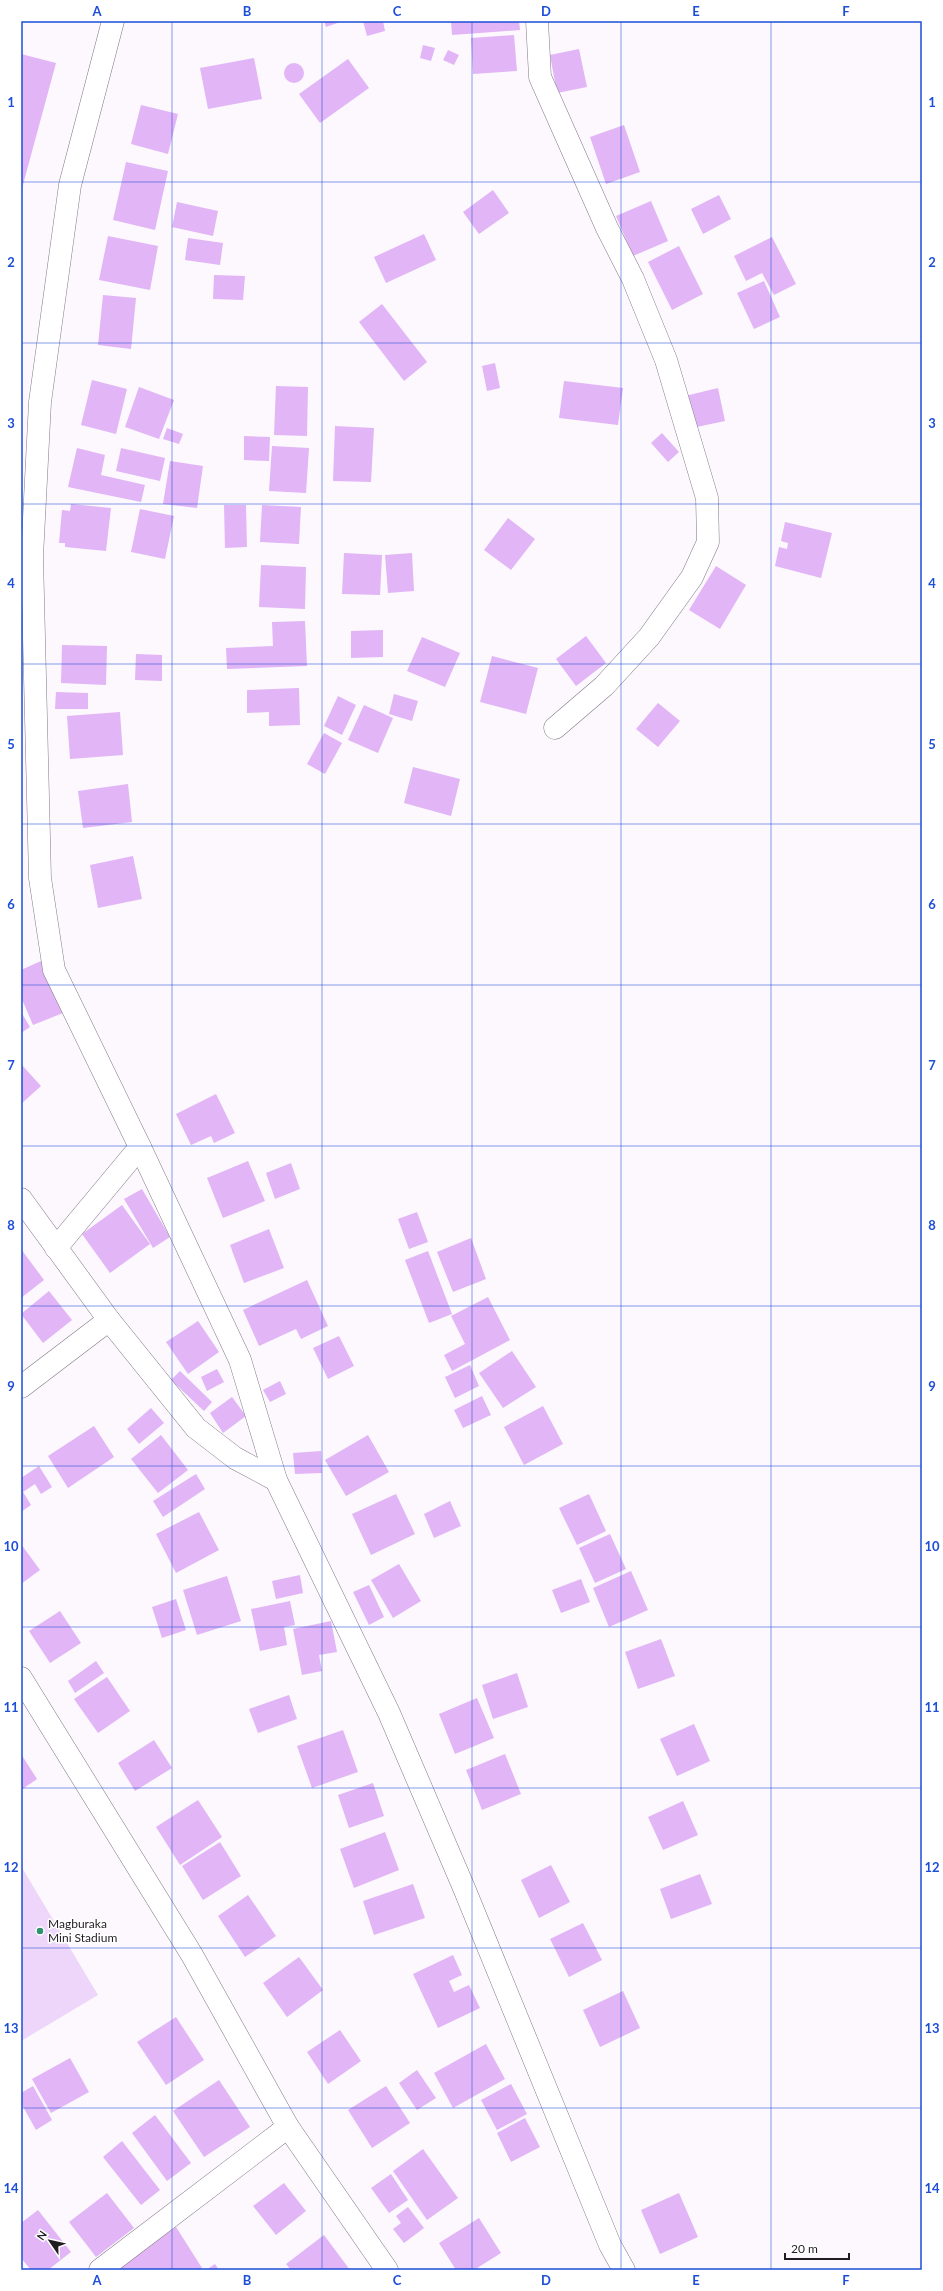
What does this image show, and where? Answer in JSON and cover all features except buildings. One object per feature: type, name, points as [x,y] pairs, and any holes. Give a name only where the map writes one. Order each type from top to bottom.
[{"type":"street","points":[[113,21],[70,185],[40,402],[26,555],[40,878],[54,970],[140,1147],[240,1360],[276,1480],[389,1712],[464,1888],[610,2245],[624,2270]]},
{"type":"street","points":[[537,21],[540,77],[607,228],[633,280],[666,360],[695,455],[707,505],[708,542],[692,577],[649,637],[614,675],[555,728]]},
{"type":"street","points":[[56,1248],[140,1147]]},
{"type":"street","points":[[21,1199],[109,1320],[196,1428],[235,1458],[276,1480]]},
{"type":"street","points":[[21,1387],[109,1320]]},
{"type":"street","points":[[21,1678],[192,1955],[288,2127],[387,2270]]},
{"type":"street","points":[[100,2270],[288,2127]]},
{"type":"shaded area","name":"Magburaka Mini Stadium","points":[[21,1866],[98,1995],[21,2041]]},
{"type":"place","name":"Magburaka Mini Stadium","points":[[40,1931]]}]
